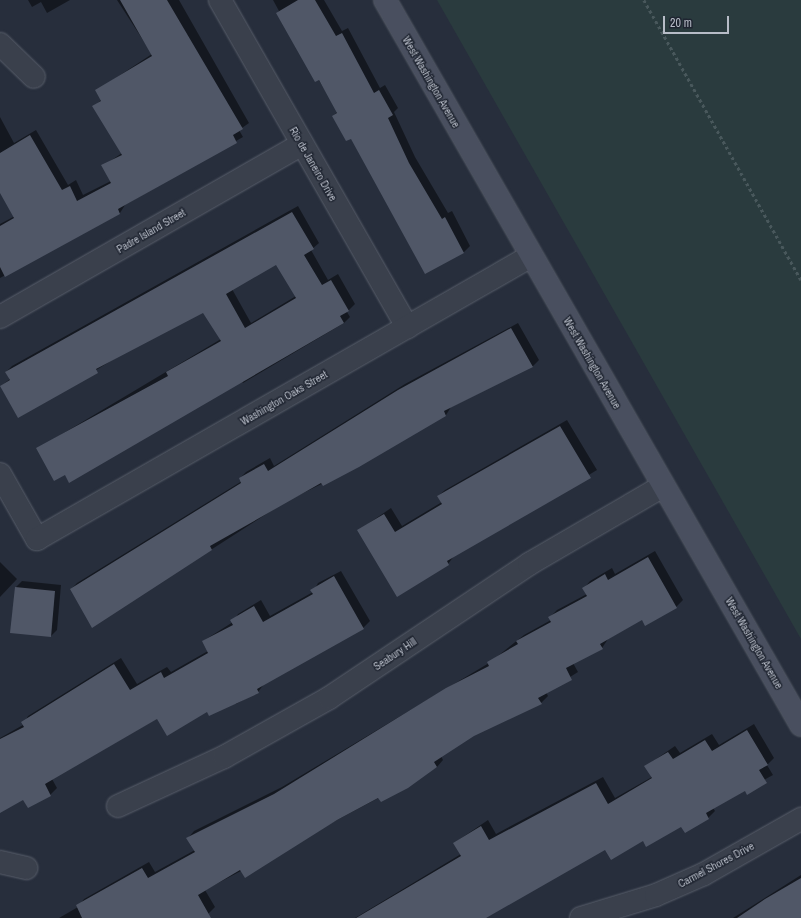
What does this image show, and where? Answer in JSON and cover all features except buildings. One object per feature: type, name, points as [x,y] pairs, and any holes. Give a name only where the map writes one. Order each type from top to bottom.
[{"type":"main road","name":"West Washington Avenue","points":[[385,0],[801,725]]},
{"type":"street","name":"Rio de Janeiro Drive","points":[[220,0],[407,327]]},
{"type":"street","points":[[0,44],[34,77]]},
{"type":"street","name":"Padre Island Street","points":[[0,317],[302,144]]},
{"type":"street","name":"Washington Oaks Street","points":[[0,474],[37,539],[531,256]]},
{"type":"street","name":"Seabury Hill","points":[[118,806],[224,757],[329,698],[529,564],[663,486]]},
{"type":"street","name":"Carmel Shores Drive","points":[[581,918],[656,895],[704,874],[801,819]]},
{"type":"street","points":[[0,862],[26,868]]},
{"type":"path","points":[[644,0],[801,280]]},
{"type":"shaded area","points":[[437,0],[801,0],[801,639]]}]
